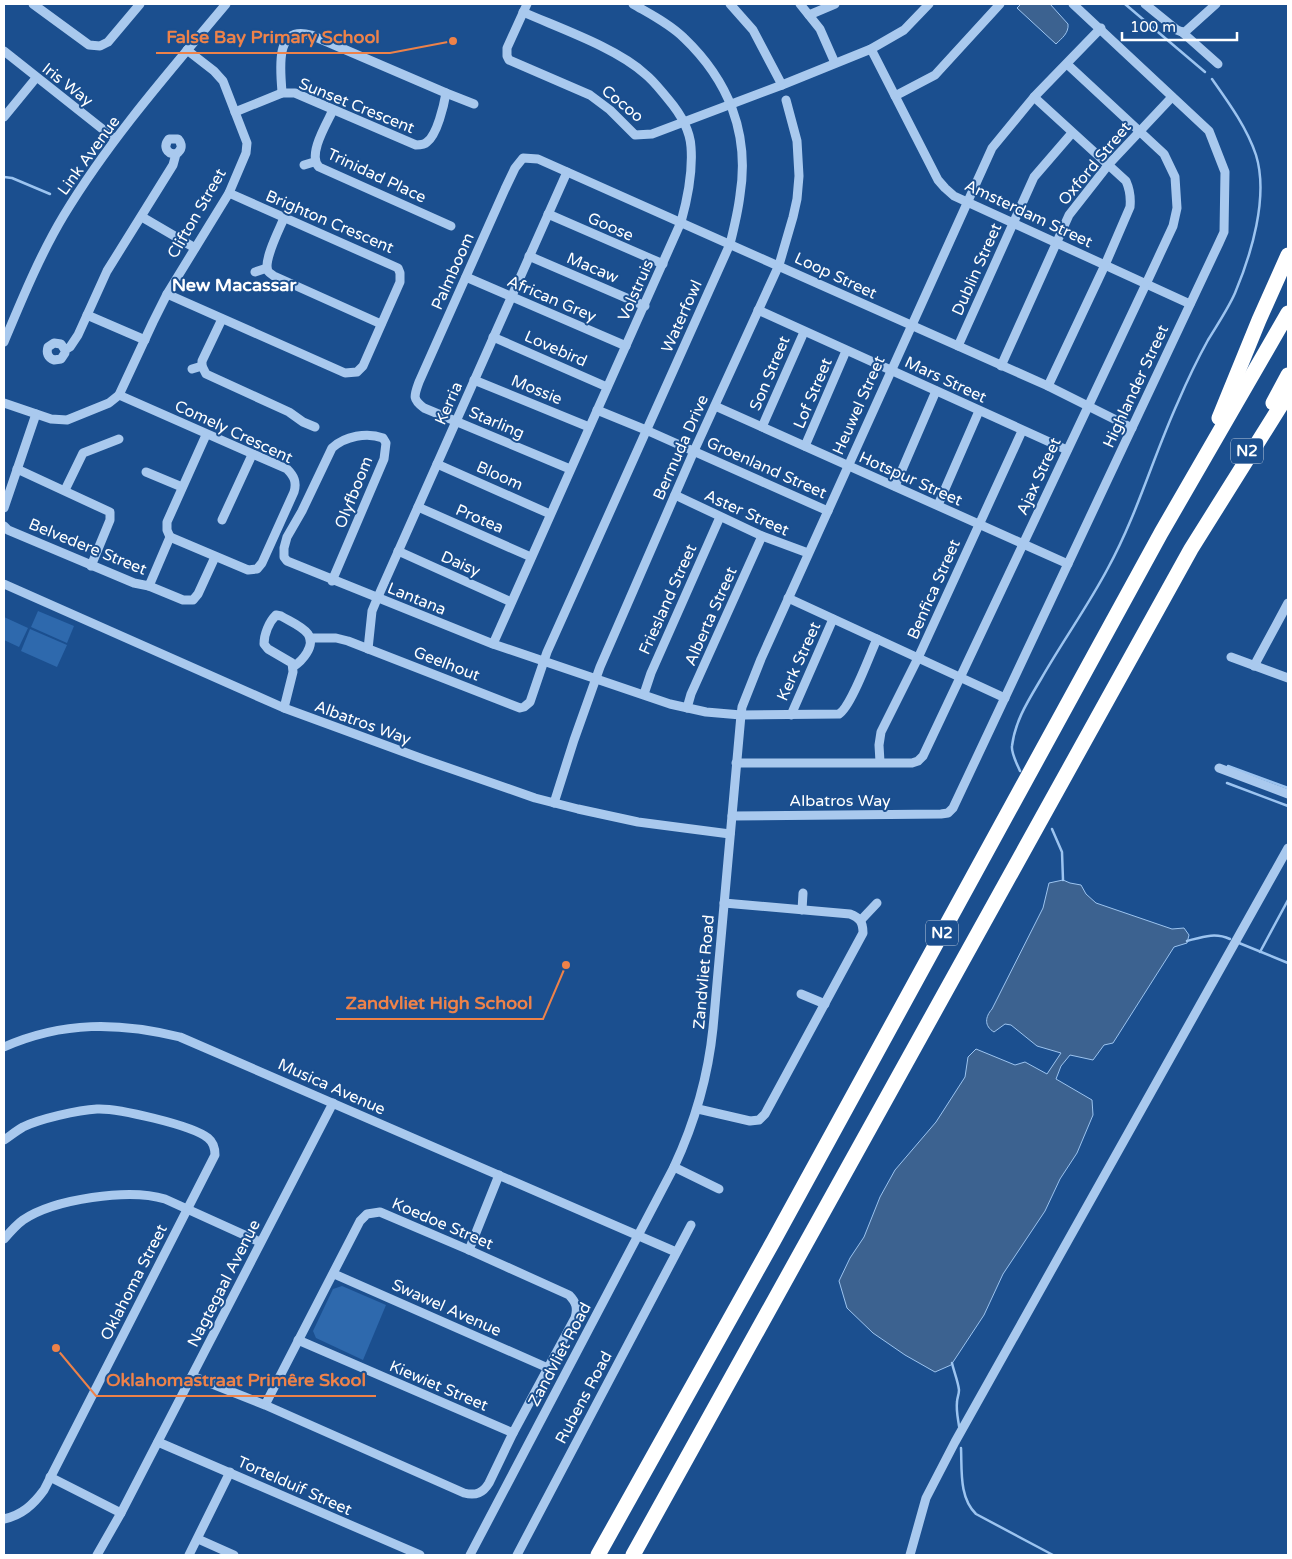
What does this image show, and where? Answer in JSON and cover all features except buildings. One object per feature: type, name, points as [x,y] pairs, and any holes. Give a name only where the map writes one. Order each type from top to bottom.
[{"type":"highway","points":[[1198,471],[1259,320],[1288,255]]},
{"type":"highway","name":"N2","points":[[598,1555],[774,1240],[1156,542],[1288,313]]},
{"type":"highway","name":"N2","points":[[632,1555],[1191,549],[1206,526],[1288,375]]},
{"type":"highway","points":[[1206,526],[1288,394]]},
{"type":"street","points":[[33,4],[90,45],[96,46],[108,42],[140,4]]},
{"type":"street","name":"Link Avenue","points":[[4,342],[37,266],[63,216],[115,139],[226,4]]},
{"type":"street","name":"Waterfowl","points":[[543,661],[730,244],[741,194],[742,143],[731,104],[720,81],[683,37],[633,4]]},
{"type":"street","points":[[730,4],[753,30],[782,85]]},
{"type":"street","points":[[800,4],[820,29],[835,63]]},
{"type":"street","points":[[809,15],[835,4]]},
{"type":"street","name":"Cocoo","points":[[525,8],[507,48],[509,60],[514,64],[590,95],[610,110],[634,135],[652,134],[871,49],[904,30],[929,4]]},
{"type":"street","points":[[895,96],[935,75],[1000,4]]},
{"type":"street","name":"Highlander Street","points":[[948,813],[953,808],[1224,232],[1225,172],[1208,132],[1074,4]]},
{"type":"street","points":[[1145,4],[1182,32],[1218,64]]},
{"type":"street","points":[[1182,32],[1186,31],[1216,4]]},
{"type":"street","name":"Volstruis","points":[[493,644],[681,222],[689,193],[691,173],[691,145],[684,122],[676,108],[645,73],[609,50],[525,8]]},
{"type":"street","name":"Heuwel Street","points":[[730,834],[742,707],[788,598],[967,201],[992,148],[1034,97],[1101,28]]},
{"type":"street","name":"Sunset Crescent","points":[[282,93],[282,50],[288,38],[302,33],[311,34],[474,104]]},
{"type":"street","name":"Amsterdam Street","points":[[871,49],[938,180],[954,196],[1190,304]]},
{"type":"street","name":"Clifton Street","points":[[119,395],[167,294],[229,193],[247,148],[223,81],[187,50]]},
{"type":"street","name":"Iris Way","points":[[4,51],[115,139]]},
{"type":"street","name":"Ajax Street","points":[[736,763],[912,763],[918,761],[923,756],[1022,543],[1174,226],[1177,195],[1175,177],[1164,154],[1068,64]]},
{"type":"street","points":[[4,117],[36,78]]},
{"type":"street","name":"Sunset Crescent","points":[[235,112],[282,93],[290,92],[300,94],[416,145],[421,145],[430,139],[443,110],[446,93]]},
{"type":"street","points":[[1034,97],[1126,181],[1131,198],[1130,207],[1105,265],[1048,386]]},
{"type":"street","name":"Oxford Street","points":[[1001,366],[1056,242],[1073,209],[1109,164],[1172,97]]},
{"type":"street","name":"Bermuda Drive","points":[[554,803],[596,678],[694,451],[779,265],[793,217],[799,176],[797,141],[786,100]]},
{"type":"street","name":"Trinidad Place","points":[[314,162],[316,148],[333,110]]},
{"type":"street","name":"Dublin Street","points":[[958,346],[1034,177],[1072,132]]},
{"type":"street","points":[[65,350],[70,347],[78,335],[107,270],[173,165],[176,154]]},
{"type":"street","name":"Loop Street","points":[[523,158],[538,159],[779,265],[910,326],[1048,386],[1132,428]]},
{"type":"street","name":"Palmboom","points":[[415,399],[419,382],[466,277],[515,168],[523,158]]},
{"type":"street","name":"Trinidad Place","points":[[304,165],[314,162]]},
{"type":"street","name":"Trinidad Place","points":[[314,162],[319,167],[430,210],[451,226]]},
{"type":"street","name":"Kerria","points":[[368,649],[372,612],[377,599],[567,172]]},
{"type":"street","name":"Brighton Crescent","points":[[167,294],[349,374],[356,372],[363,366],[400,282],[400,273],[397,267],[229,193]]},
{"type":"street","name":"Goose","points":[[548,214],[663,264]]},
{"type":"street","points":[[142,217],[195,248]]},
{"type":"street","points":[[266,268],[284,218]]},
{"type":"street","name":"Macaw","points":[[530,256],[645,306]]},
{"type":"street","points":[[255,272],[266,268]]},
{"type":"street","points":[[266,268],[274,276],[381,324]]},
{"type":"street","name":"African Grey","points":[[466,277],[626,346]]},
{"type":"street","name":"Mars Street","points":[[758,310],[846,351],[891,369],[979,412],[1067,450]]},
{"type":"street","points":[[87,315],[144,340]]},
{"type":"street","points":[[222,319],[204,356],[202,366],[204,371],[209,376],[289,412],[303,422],[315,427]]},
{"type":"street","name":"Son Street","points":[[762,427],[804,332]]},
{"type":"street","name":"Lovebird","points":[[493,337],[607,387]]},
{"type":"street","name":"Lof Street","points":[[805,446],[846,351]]},
{"type":"street","points":[[192,369],[202,366]]},
{"type":"street","name":"Mossie","points":[[474,380],[589,427]]},
{"type":"street","points":[[895,486],[936,391]]},
{"type":"street","points":[[4,403],[56,420],[67,420],[109,403],[119,395]]},
{"type":"street","name":"Comely Crescent","points":[[119,395],[206,435],[287,469],[292,474],[295,483],[294,492],[262,563],[257,569],[248,570],[170,537]]},
{"type":"street","name":"Starling","points":[[415,399],[424,408],[570,469]]},
{"type":"street","points":[[289,412],[293,403]]},
{"type":"street","name":"Hotspur Street","points":[[715,406],[1068,564]]},
{"type":"street","name":"Groenland Street","points":[[597,410],[828,511]]},
{"type":"street","points":[[938,505],[979,412]]},
{"type":"street","points":[[4,508],[36,414]]},
{"type":"street","name":"Benfica Street","points":[[880,762],[879,745],[882,732],[1022,431]]},
{"type":"street","name":"Belvedere Street","points":[[4,526],[8,530],[91,566],[134,583],[149,586],[170,537],[167,530],[167,522],[206,435]]},
{"type":"street","name":"Olyfboom","points":[[284,556],[287,537],[302,511],[332,448],[338,442],[347,438],[375,435],[383,438],[386,443],[384,459],[332,580]]},
{"type":"street","points":[[65,490],[83,453],[119,439]]},
{"type":"street","points":[[222,520],[252,455]]},
{"type":"street","name":"Bloom","points":[[437,464],[550,514]]},
{"type":"street","points":[[17,469],[107,509],[111,513],[110,520],[91,566]]},
{"type":"street","points":[[146,472],[182,487]]},
{"type":"street","name":"Aster Street","points":[[675,495],[762,536],[808,554]]},
{"type":"street","name":"Protea","points":[[418,508],[531,556]]},
{"type":"street","name":"Friesland Street","points":[[644,694],[655,664],[720,517]]},
{"type":"street","name":"Alberta Street","points":[[687,708],[691,694],[762,536]]},
{"type":"street","name":"Daisy","points":[[398,551],[512,602]]},
{"type":"street","name":"Lantana","points":[[284,556],[287,561],[377,599],[493,644],[687,708],[741,716],[839,714],[844,711],[877,639]]},
{"type":"street","points":[[149,586],[183,600],[193,600],[198,594],[215,557]]},
{"type":"street","name":"Albatros Way","points":[[4,584],[284,708],[375,743],[554,803],[630,821],[730,834]]},
{"type":"street","points":[[788,598],[1005,698]]},
{"type":"street","points":[[1254,666],[1288,603]]},
{"type":"street","points":[[284,708],[294,667],[305,657],[310,646],[310,638],[307,633],[281,616],[275,616],[265,635],[264,644],[268,649],[290,660],[294,667]]},
{"type":"street","name":"Kerk Street","points":[[791,715],[833,619]]},
{"type":"street","name":"Geelhout","points":[[310,638],[336,638],[348,641],[520,708],[530,702],[543,661]]},
{"type":"street","points":[[1231,657],[1288,678]]},
{"type":"street","points":[[1219,768],[1288,794]]},
{"type":"street","name":"Albatros Way","points":[[732,816],[948,813]]},
{"type":"street","name":"Zandvliet Road","points":[[470,1555],[674,1167],[692,1128],[711,1048],[730,834]]},
{"type":"street","points":[[910,1555],[926,1498],[1288,848]]},
{"type":"street","points":[[802,910],[803,893]]},
{"type":"street","points":[[698,1109],[744,1120],[759,1120],[765,1114],[862,937],[863,928],[860,920],[850,914],[724,903]]},
{"type":"street","points":[[860,920],[877,903]]},
{"type":"street","points":[[801,994],[825,1004]]},
{"type":"street","name":"Musica Avenue","points":[[4,1046],[39,1034],[76,1027],[110,1026],[159,1032],[194,1042],[638,1236]]},
{"type":"street","name":"Nagtegaal Avenue","points":[[97,1555],[121,1513],[333,1103]]},
{"type":"street","name":"Oklahoma Street","points":[[4,1140],[15,1131],[29,1124],[91,1110],[105,1109],[174,1123],[210,1139],[215,1149],[214,1158],[37,1500],[18,1514],[4,1519]]},
{"type":"street","points":[[674,1167],[719,1189]]},
{"type":"street","points":[[469,1250],[499,1175]]},
{"type":"street","points":[[4,1239],[16,1226],[30,1216],[86,1198],[104,1196],[164,1199],[260,1242]]},
{"type":"street","name":"Koedoe Street","points":[[192,1376],[265,1405],[468,1494],[479,1493],[486,1487],[574,1318],[577,1308],[569,1295],[380,1212],[371,1212],[360,1221],[265,1405]]},
{"type":"street","name":"Rubens Road","points":[[517,1555],[691,1225]]},
{"type":"street","points":[[638,1236],[676,1252]]},
{"type":"street","name":"Swawel Avenue","points":[[334,1274],[548,1368]]},
{"type":"street","name":"Kiewiet Street","points":[[298,1340],[513,1433]]},
{"type":"street","points":[[531,1400],[548,1407]]},
{"type":"street","name":"Tortelduif Street","points":[[158,1442],[420,1555]]},
{"type":"street","points":[[189,1555],[230,1472]]},
{"type":"street","points":[[50,1477],[121,1513]]},
{"type":"street","points":[[198,1539],[234,1555]]},
{"type":"shaded area","points":[[1021,4],[1050,4],[1068,24],[1065,35],[1056,44],[1017,8]]},
{"type":"shaded area","points":[[38,611],[74,626],[67,643],[31,627]]},
{"type":"shaded area","points":[[4,617],[28,628],[19,647],[4,640]]},
{"type":"shaded area","points":[[30,629],[67,645],[57,667],[21,651]]},
{"type":"shaded area","points":[[1063,880],[1081,885],[1086,894],[1096,903],[1172,929],[1184,928],[1189,935],[1187,943],[1174,947],[1113,1043],[1104,1045],[1093,1060],[1070,1055],[1061,1066],[1056,1079],[1092,1100],[1093,1115],[1077,1153],[1060,1179],[1045,1211],[1003,1274],[984,1315],[951,1365],[935,1372],[905,1355],[873,1333],[847,1308],[839,1281],[850,1258],[864,1237],[880,1197],[895,1170],[936,1122],[965,1077],[968,1057],[976,1049],[1015,1065],[1025,1062],[1047,1074],[1061,1053],[1037,1046],[1011,1025],[1005,1024],[994,1032],[988,1027],[987,1021],[988,1015],[1043,908],[1049,883]]},
{"type":"shaded area","points":[[342,1286],[386,1305],[363,1360],[316,1338],[313,1331],[333,1289]]},
{"type":"waterway","points":[[1125,4],[1205,72]]},
{"type":"waterway","points":[[1020,771],[1014,759],[1012,749],[1019,720],[1031,695],[1092,596],[1118,548],[1185,386],[1235,293],[1252,244],[1259,207],[1260,189],[1256,155],[1243,125],[1212,79]]},
{"type":"waterway","points":[[4,177],[12,178],[50,194]]},
{"type":"waterway","points":[[1228,766],[1288,788]]},
{"type":"waterway","points":[[1227,783],[1288,806]]},
{"type":"waterway","points":[[1052,829],[1062,852],[1063,880]]},
{"type":"waterway","points":[[1260,952],[1288,900]]},
{"type":"waterway","points":[[1187,941],[1214,936],[1230,939]]},
{"type":"waterway","points":[[1239,943],[1288,963]]},
{"type":"waterway","points":[[952,1363],[959,1390],[957,1401],[959,1426]]},
{"type":"waterway","points":[[961,1448],[964,1492],[976,1514],[1053,1555]]},
{"type":"place","name":"False Bay Primary School","points":[[453,41]]},
{"type":"place","name":"Zandvliet High School","points":[[566,965]]},
{"type":"place","name":"Oklahomastraat Primêre Skool","points":[[56,1348]]},
{"type":"district","name":"New Macassar","points":[[234,285]]}]
